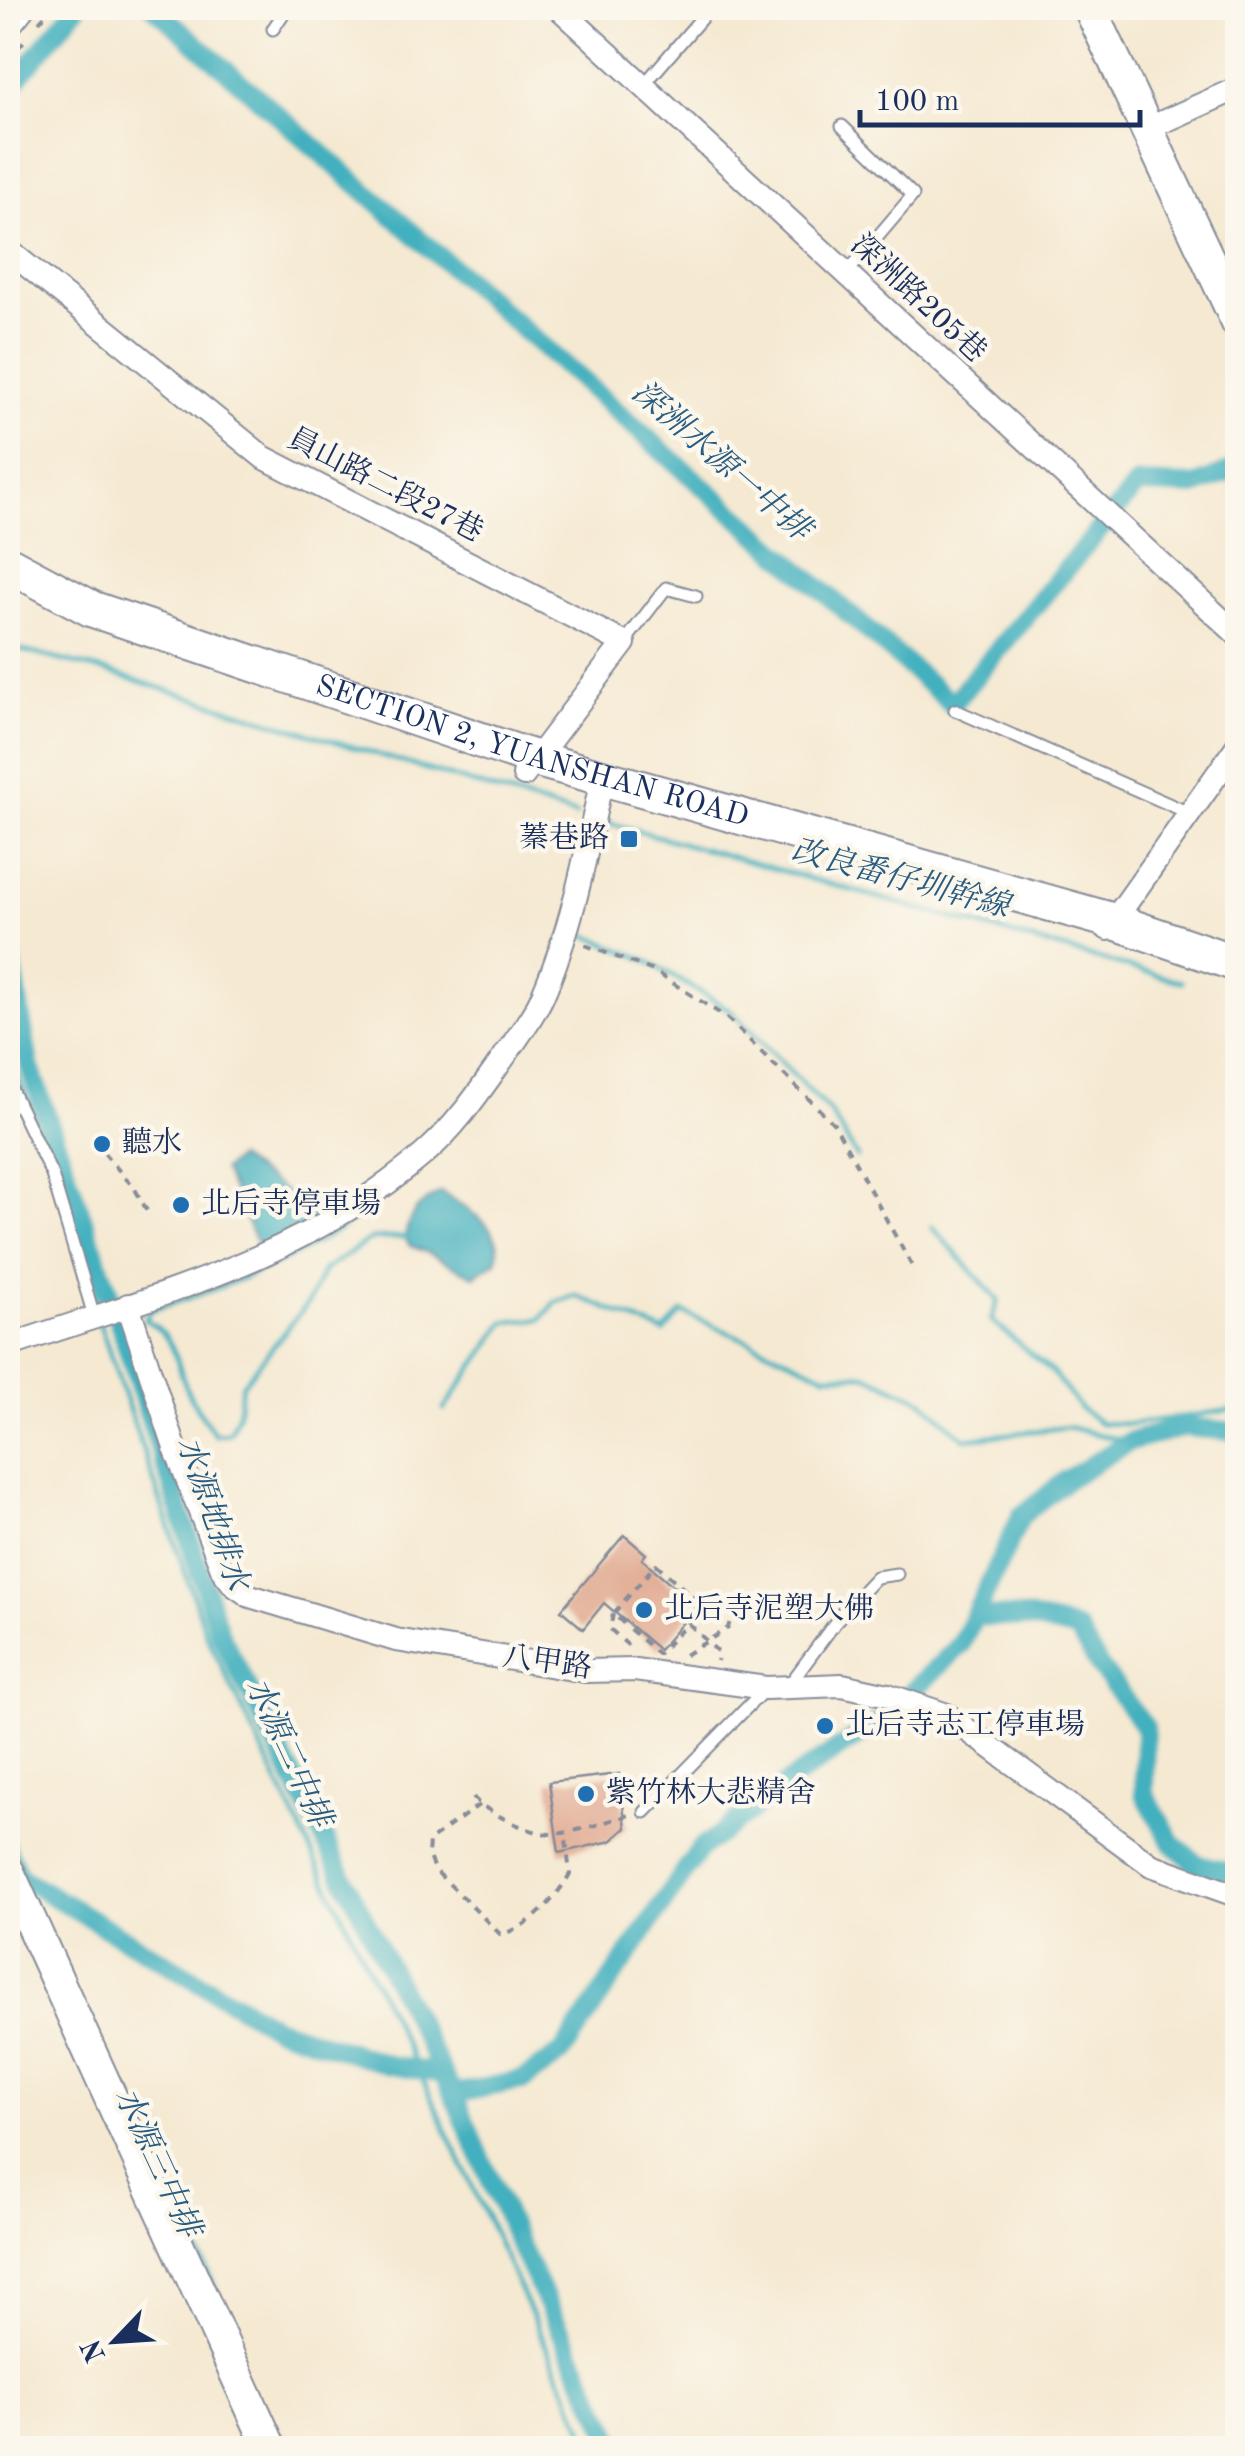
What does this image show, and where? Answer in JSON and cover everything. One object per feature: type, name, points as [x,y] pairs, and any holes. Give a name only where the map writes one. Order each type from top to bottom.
[{"type":"main road","name":"SECTION 2, YUANSHAN ROAD","points":[[8,564],[92,609],[530,767]]},
{"type":"main road","name":"SECTION 2, YUANSHAN ROAD","points":[[8,585],[63,615],[179,664],[600,788],[1238,964]]},
{"type":"main road","name":"SECTION 2, YUANSHAN ROAD","points":[[1108,928],[1238,982]]},
{"type":"street","points":[[8,19],[17,8]]},
{"type":"street","name":"深洲路205巷","points":[[559,8],[1238,635]]},
{"type":"street","points":[[1090,8],[1238,324]]},
{"type":"street","points":[[1147,129],[1238,88]]},
{"type":"street","name":"員山路二段27巷","points":[[8,250],[263,456],[624,643]]},
{"type":"street","points":[[530,767],[624,643]]},
{"type":"street","points":[[1108,928],[1238,746]]},
{"type":"street","points":[[8,1346],[228,1271],[296,1242],[342,1216],[426,1153],[468,1107],[541,999],[563,937],[600,788]]},
{"type":"street","name":"八甲路","points":[[113,1310],[175,1448],[223,1571],[250,1596],[396,1640],[585,1672],[635,1670],[777,1688],[842,1685],[919,1704],[946,1714],[1150,1865],[1238,1896]]},
{"type":"street","points":[[8,1872],[15,1906],[270,2448]]},
{"type":"street","points":[[1230,2448],[1238,2445]]},
{"type":"lane","points":[[273,29],[287,8]]},
{"type":"lane","points":[[643,86],[710,8]]},
{"type":"lane","points":[[842,126],[913,195],[846,274]]},
{"type":"lane","points":[[624,643],[666,588],[696,596]]},
{"type":"lane","points":[[955,710],[1189,813]]},
{"type":"lane","points":[[8,1083],[113,1310]]},
{"type":"lane","points":[[645,1812],[777,1688],[876,1577],[897,1574]]},
{"type":"path","points":[[563,937],[654,971],[727,1018],[834,1124],[913,1268]]},
{"type":"path","points":[[104,1152],[136,1189],[150,1216]]},
{"type":"path","points":[[613,1614],[658,1654],[704,1607],[656,1564],[613,1614],[610,1629],[635,1651]]},
{"type":"path","points":[[638,1570],[645,1576]]},
{"type":"path","points":[[684,1656],[728,1628],[732,1614]]},
{"type":"path","points":[[689,1624],[719,1653],[714,1680]]},
{"type":"path","points":[[653,1658],[668,1657]]},
{"type":"path","points":[[472,1797],[479,1805],[520,1825],[550,1835],[645,1812]]},
{"type":"path","points":[[479,1805],[429,1841],[428,1855],[434,1869],[500,1934],[516,1932],[536,1915],[570,1874],[565,1831]]},
{"type":"water","points":[[237,1158],[326,1219],[278,1241],[257,1244],[223,1170]]},
{"type":"water","points":[[441,1192],[482,1221],[496,1239],[496,1262],[474,1276],[410,1246],[405,1237],[417,1209]]},
{"type":"building","points":[[624,1535],[646,1554],[642,1559],[697,1606],[659,1650],[604,1603],[583,1629],[561,1610]]},
{"type":"building","points":[[619,1774],[626,1828],[611,1841],[559,1853],[549,1782]]},
{"type":"waterway","points":[[8,90],[76,8]]},
{"type":"waterway","name":"深洲水源一中排","points":[[155,8],[952,704],[1138,484],[1195,486],[1238,468]]},
{"type":"waterway","points":[[164,8],[951,693]]},
{"type":"waterway","name":"改良番仔圳幹線","points":[[8,647],[105,671],[576,815]]},
{"type":"waterway","name":"改良番仔圳幹線","points":[[606,822],[1182,982]]},
{"type":"waterway","points":[[583,934],[646,960],[730,1010],[830,1112],[857,1157]]},
{"type":"waterway","name":"水源地排水","points":[[8,941],[29,1065],[120,1325],[219,1631],[453,2094],[523,2080],[562,2053],[699,1850],[796,1777],[885,1718],[961,1644],[1021,1516],[1066,1480],[1129,1442],[1185,1427],[1238,1432]]},
{"type":"waterway","name":"水源二中排","points":[[8,1052],[46,1150]]},
{"type":"waterway","points":[[369,1209],[318,1242],[264,1269],[151,1310],[145,1319],[170,1343],[192,1399],[215,1435],[229,1433],[238,1415],[242,1385],[308,1303],[324,1270],[371,1239],[405,1237]]},
{"type":"waterway","name":"水源二中排","points":[[70,1217],[95,1285],[98,1311]]},
{"type":"waterway","points":[[932,1227],[998,1300],[991,1320],[1053,1373],[1080,1408],[1100,1423],[1132,1424],[1238,1409]]},
{"type":"waterway","points":[[444,1409],[505,1322],[541,1319],[556,1302],[577,1296],[664,1332],[682,1312],[825,1375],[866,1375],[922,1400],[965,1439],[1068,1427],[1129,1442]]},
{"type":"waterway","name":"水源二中排","points":[[99,1322],[207,1636],[438,2112],[593,2448]]},
{"type":"waterway","points":[[976,1616],[1027,1618],[1077,1630],[1145,1727],[1144,1793],[1173,1844],[1197,1864],[1238,1874]]},
{"type":"waterway","points":[[8,1834],[36,1895]]},
{"type":"waterway","name":"水源地排水","points":[[8,1870],[275,2027],[389,2065],[441,2074]]},
{"type":"waterway","points":[[453,2094],[517,2241],[617,2448]]},
{"type":"waterway","name":"水源三中排","points":[[175,2200],[214,2285]]},
{"type":"place","name":"蓁巷路","points":[[629,839]]},
{"type":"place","name":"聽水","points":[[102,1144]]},
{"type":"place","name":"北后寺停車場","points":[[181,1205]]},
{"type":"place","name":"北后寺泥塑大佛","points":[[644,1610]]},
{"type":"place","name":"北后寺志工停車場","points":[[825,1726]]},
{"type":"place","name":"紫竹林大悲精舍","points":[[586,1794]]}]
